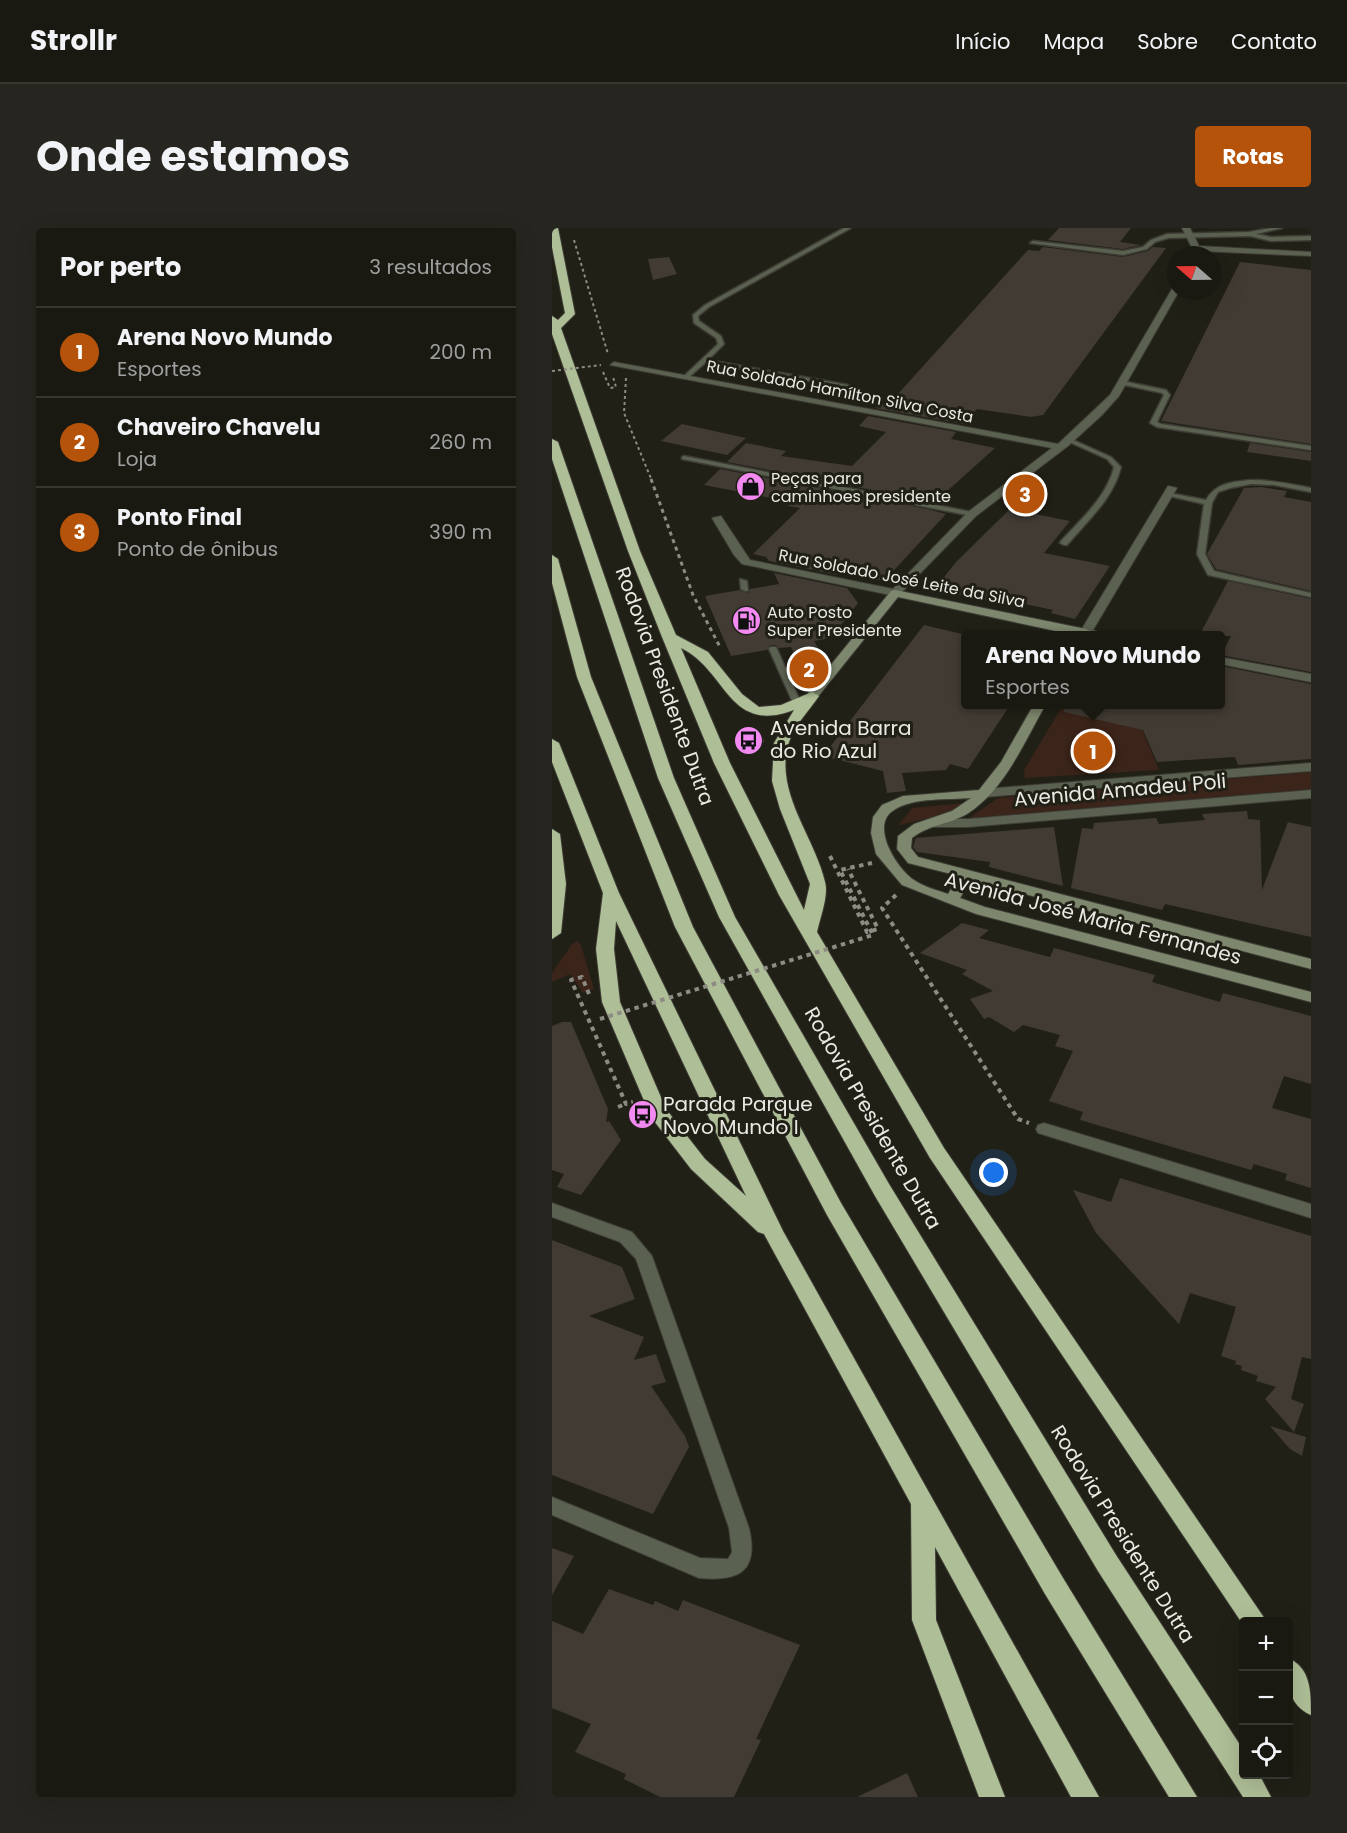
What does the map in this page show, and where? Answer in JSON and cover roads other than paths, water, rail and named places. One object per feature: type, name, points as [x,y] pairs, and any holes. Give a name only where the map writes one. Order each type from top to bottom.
[{"type":"highway","points":[[553,228],[570,314],[554,323]]},
{"type":"highway","name":"Rodovia Presidente Dutra","points":[[554,323],[634,551],[669,637],[723,763],[808,933],[937,1153],[1252,1617]]},
{"type":"highway","name":"Rodovia Presidente Dutra","points":[[552,442],[666,778],[727,918],[882,1190],[1077,1513],[1258,1797]]},
{"type":"highway","points":[[552,559],[584,677],[684,927],[834,1209],[1054,1586],[1184,1797]]},
{"type":"highway","points":[[669,637],[704,655],[743,705],[756,711],[770,713],[805,699]]},
{"type":"highway","points":[[805,699],[781,743],[779,762],[780,781],[788,809],[818,884],[808,933]]},
{"type":"highway","points":[[552,743],[610,894],[774,1234],[922,1505],[1086,1797]]},
{"type":"highway","points":[[552,834],[559,871],[558,903],[552,933]]},
{"type":"highway","points":[[610,894],[605,949],[611,1002],[658,1112],[698,1164],[774,1234]]},
{"type":"highway","points":[[922,1505],[924,1620],[992,1797]]},
{"type":"highway","points":[[1289,1671],[1311,1702]]},
{"type":"main road","name":"Rua Soldado José Leite da Silva","points":[[895,593],[1071,631]]},
{"type":"main road","points":[[805,699],[895,593]]},
{"type":"main road","points":[[932,823],[955,815],[985,793],[1038,709]]},
{"type":"main road","name":"Avenida José Maria Fernandes","points":[[985,793],[903,800],[887,808],[880,817],[878,833],[883,854],[893,869],[906,882],[951,902],[1311,997]]},
{"type":"main road","name":"Avenida José Maria Fernandes","points":[[932,823],[915,827],[905,836],[904,849],[913,860],[966,876],[1311,964]]},
{"type":"main road","points":[[951,902],[966,876]]},
{"type":"street","points":[[1221,252],[1311,254]]},
{"type":"street","points":[[895,593],[972,514],[1064,444],[1102,411],[1122,383],[1170,300]]},
{"type":"street","name":"Rua Soldado Hamílton Silva Costa","points":[[614,365],[1064,444]]},
{"type":"street","points":[[1087,631],[1170,492]]},
{"type":"street","name":"Rua Soldado José Leite da Silva","points":[[717,518],[739,555],[746,562],[895,593]]},
{"type":"street","points":[[1225,661],[1311,678]]},
{"type":"street","name":"Avenida Amadeu Poli","points":[[985,793],[1311,767]]},
{"type":"street","name":"Avenida Amadeu Poli","points":[[932,823],[968,823],[1311,794]]},
{"type":"street","points":[[1293,795],[1311,799]]},
{"type":"street","points":[[1044,1129],[1311,1211]]},
{"type":"street","points":[[552,1210],[626,1237],[643,1257],[744,1544],[742,1560],[734,1568],[724,1571],[699,1568],[552,1506]]},
{"type":"lane","points":[[686,377],[721,345],[720,337],[696,322],[695,316],[707,306],[848,228]]},
{"type":"lane","points":[[1249,234],[1279,228]]},
{"type":"lane","points":[[1033,243],[1122,253],[1144,248],[1161,237],[1188,232],[1249,234],[1271,239],[1311,238]]},
{"type":"lane","points":[[704,361],[848,387]]},
{"type":"lane","points":[[1122,383],[1164,391],[1167,395],[1153,423],[1159,426],[1311,448]]},
{"type":"lane","points":[[1064,444],[1109,458],[1118,467],[1116,478],[1108,492],[1064,543]]},
{"type":"lane","points":[[684,458],[972,514]]},
{"type":"lane","points":[[1311,490],[1270,481],[1244,481],[1215,491],[1208,503],[1201,554],[1210,573],[1311,595]]},
{"type":"lane","points":[[1170,492],[1208,503]]},
{"type":"lane","points":[[773,650],[805,699]]},
{"type":"place","name":"Peças para caminhoes presidente","points":[[750,487]]},
{"type":"place","name":"Ponto Final","points":[[1025,494]]},
{"type":"place","name":"Auto Posto Super Presidente","points":[[746,621]]},
{"type":"place","name":"Chaveiro Chavelu","points":[[809,669]]},
{"type":"place","name":"Avenida Barra do Rio Azul","points":[[749,740]]},
{"type":"place","name":"Arena Novo Mundo","points":[[1093,751]]},
{"type":"place","name":"Parada Parque Novo Mundo I","points":[[642,1115]]}]
